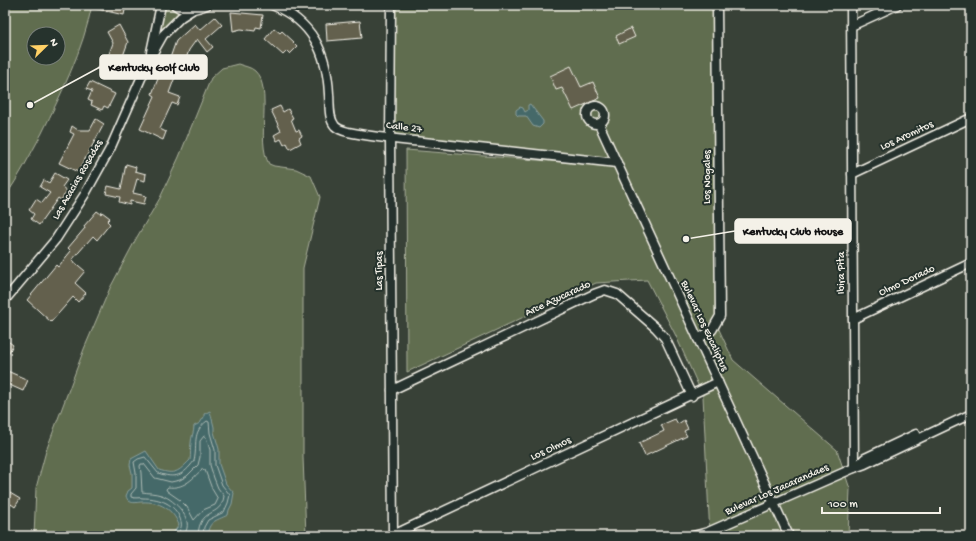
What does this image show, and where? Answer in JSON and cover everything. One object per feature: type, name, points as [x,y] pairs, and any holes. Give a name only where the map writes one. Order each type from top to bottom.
[{"type":"street","name":"Las Acacias Rosadas","points":[[150,58],[161,5]]},
{"type":"street","points":[[175,5],[184,9],[200,7]]},
{"type":"street","name":"Calle 27","points":[[272,5],[282,9],[297,19],[309,32],[320,49],[326,66],[330,118],[337,128],[347,132],[390,138],[617,163]]},
{"type":"street","name":"Las Tipas","points":[[391,5],[390,138],[394,535]]},
{"type":"street","name":"Los Nogales","points":[[698,339],[712,330],[720,316],[717,5]]},
{"type":"street","name":"Ibira Pita","points":[[851,5],[854,468]]},
{"type":"street","points":[[851,26],[897,5]]},
{"type":"street","name":"Las Acacias Rosadas","points":[[5,300],[56,239],[86,194],[110,149],[150,58],[163,35],[181,17],[200,7]]},
{"type":"street","name":"Los Aromitos","points":[[852,174],[971,118]]},
{"type":"street","name":"Bulevar Los Eucaliptus","points":[[599,124],[789,536]]},
{"type":"street","name":"Olmo Dorado","points":[[853,319],[971,264]]},
{"type":"street","name":"Arce Azucarado","points":[[392,390],[605,290],[617,294],[656,328],[665,338],[692,396]]},
{"type":"street","name":"Los Olmos","points":[[394,535],[692,396],[718,382]]},
{"type":"street","name":"Bulevar Los Jacarandaes","points":[[854,468],[865,458],[971,409]]},
{"type":"street","name":"Bulevar Los Jacarandaes","points":[[693,536],[706,534],[865,464],[971,414]]},
{"type":"green space","points":[[5,5],[92,5],[83,38],[64,86],[42,133],[20,174],[5,197]]},
{"type":"green space","points":[[164,5],[171,5],[183,13],[157,39]]},
{"type":"green space","points":[[391,5],[717,5],[716,323],[733,360],[837,450],[850,489],[848,536],[710,536],[703,396],[675,334],[647,280],[596,283],[407,372],[406,150],[614,166],[390,138]]},
{"type":"green space","points":[[238,64],[255,71],[260,79],[264,102],[263,129],[265,154],[269,164],[296,169],[311,176],[320,197],[303,268],[303,457],[306,536],[34,536],[36,488],[46,451],[84,349],[110,288],[160,198],[179,157],[211,78],[222,68]]},
{"type":"water","points":[[530,104],[543,121],[543,124],[539,128],[533,126],[526,116],[518,116],[516,114],[516,110],[520,107],[523,108],[525,112],[528,110],[528,105]]},
{"type":"water","points":[[210,411],[219,449],[219,464],[226,484],[234,493],[232,504],[228,515],[211,524],[207,536],[171,536],[179,525],[169,510],[154,503],[134,503],[127,500],[126,496],[128,491],[132,488],[132,473],[130,465],[131,459],[146,451],[159,470],[173,472],[179,470],[190,460],[191,441],[194,426],[200,423],[204,417],[204,414]]},
{"type":"building","points":[[93,5],[126,5],[124,15],[93,8]]},
{"type":"building","points":[[231,12],[263,15],[261,28],[256,27],[255,31],[241,29],[233,31]]},
{"type":"building","points":[[215,17],[222,25],[206,39],[213,47],[207,52],[197,39],[189,50],[184,65],[195,73],[194,75],[178,69],[169,93],[180,97],[177,105],[172,103],[160,129],[166,132],[163,140],[140,129],[155,96],[152,94],[161,71],[167,57],[170,58],[176,41],[195,24],[200,30]]},
{"type":"building","points":[[360,21],[362,38],[327,41],[326,24]]},
{"type":"building","points":[[119,25],[128,42],[118,70],[101,77],[97,67],[106,62],[113,43],[107,32]]},
{"type":"building","points":[[274,28],[280,33],[282,31],[294,42],[293,43],[297,47],[290,54],[287,51],[283,55],[265,39]]},
{"type":"building","points":[[631,28],[635,37],[619,44],[616,36]]},
{"type":"building","points":[[571,66],[581,87],[593,82],[600,98],[573,110],[562,88],[556,90],[550,76]]},
{"type":"building","points":[[90,82],[115,94],[108,108],[104,106],[102,110],[91,105],[92,102],[88,100],[92,91],[86,89]]},
{"type":"building","points":[[280,106],[283,112],[288,109],[293,118],[291,119],[296,131],[299,130],[302,136],[299,138],[301,143],[290,149],[287,143],[284,145],[281,139],[277,141],[274,135],[281,131],[271,110]]},
{"type":"building","points":[[96,119],[104,124],[78,172],[59,163],[74,134],[70,132],[72,126],[78,130],[90,130]]},
{"type":"building","points":[[126,164],[136,167],[135,171],[146,174],[145,181],[137,179],[133,193],[146,196],[144,204],[130,201],[130,205],[119,202],[120,197],[106,194],[108,186],[121,189]]},
{"type":"building","points":[[55,173],[67,180],[62,187],[67,191],[61,200],[58,198],[39,225],[31,219],[34,214],[29,210],[36,199],[42,203],[50,193],[40,187],[44,180],[49,183]]},
{"type":"building","points":[[97,211],[101,214],[102,212],[110,218],[107,221],[110,224],[97,240],[93,236],[72,260],[85,271],[75,283],[86,293],[78,302],[73,297],[51,322],[27,300],[56,265],[58,267],[71,251],[68,248]]},
{"type":"building","points":[[5,339],[13,345],[5,359]]},
{"type":"building","points":[[5,370],[28,380],[23,391],[5,383]]},
{"type":"building","points":[[675,419],[678,424],[684,420],[688,429],[684,431],[687,436],[645,456],[639,443],[664,431],[661,425]]},
{"type":"building","points":[[10,493],[20,499],[15,507],[11,504],[5,513],[5,495]]},
{"type":"place","name":"Kentucky Golf Club","points":[[30,105]]},
{"type":"place","name":"Kentucky Club House","points":[[686,239]]}]
